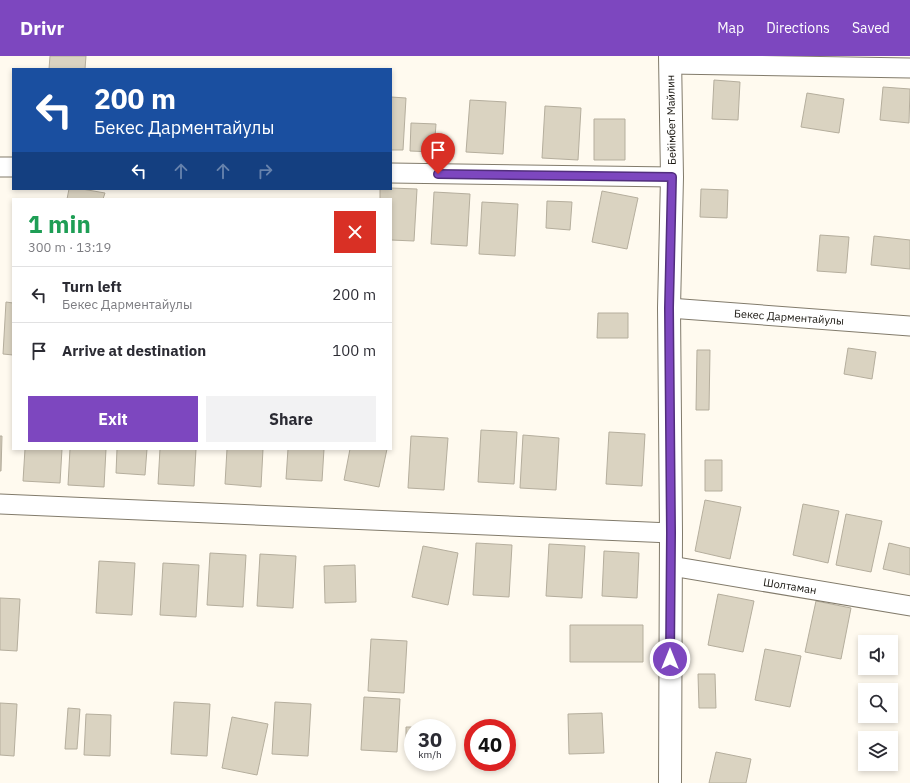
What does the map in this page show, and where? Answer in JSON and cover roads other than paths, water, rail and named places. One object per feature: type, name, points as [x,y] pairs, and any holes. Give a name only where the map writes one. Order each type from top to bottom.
[{"type":"street","points":[[670,60],[910,68]]},
{"type":"street","name":"Бейімбет Майлин","points":[[670,60],[672,177],[669,308],[671,533],[670,783]]},
{"type":"street","points":[[0,167],[12,167]]},
{"type":"street","points":[[392,173],[672,177]]},
{"type":"street","name":"Бекес Дарментайулы","points":[[669,308],[910,326]]},
{"type":"street","points":[[0,504],[671,533]]},
{"type":"street","name":"Шолтаман","points":[[671,566],[910,606]]}]
